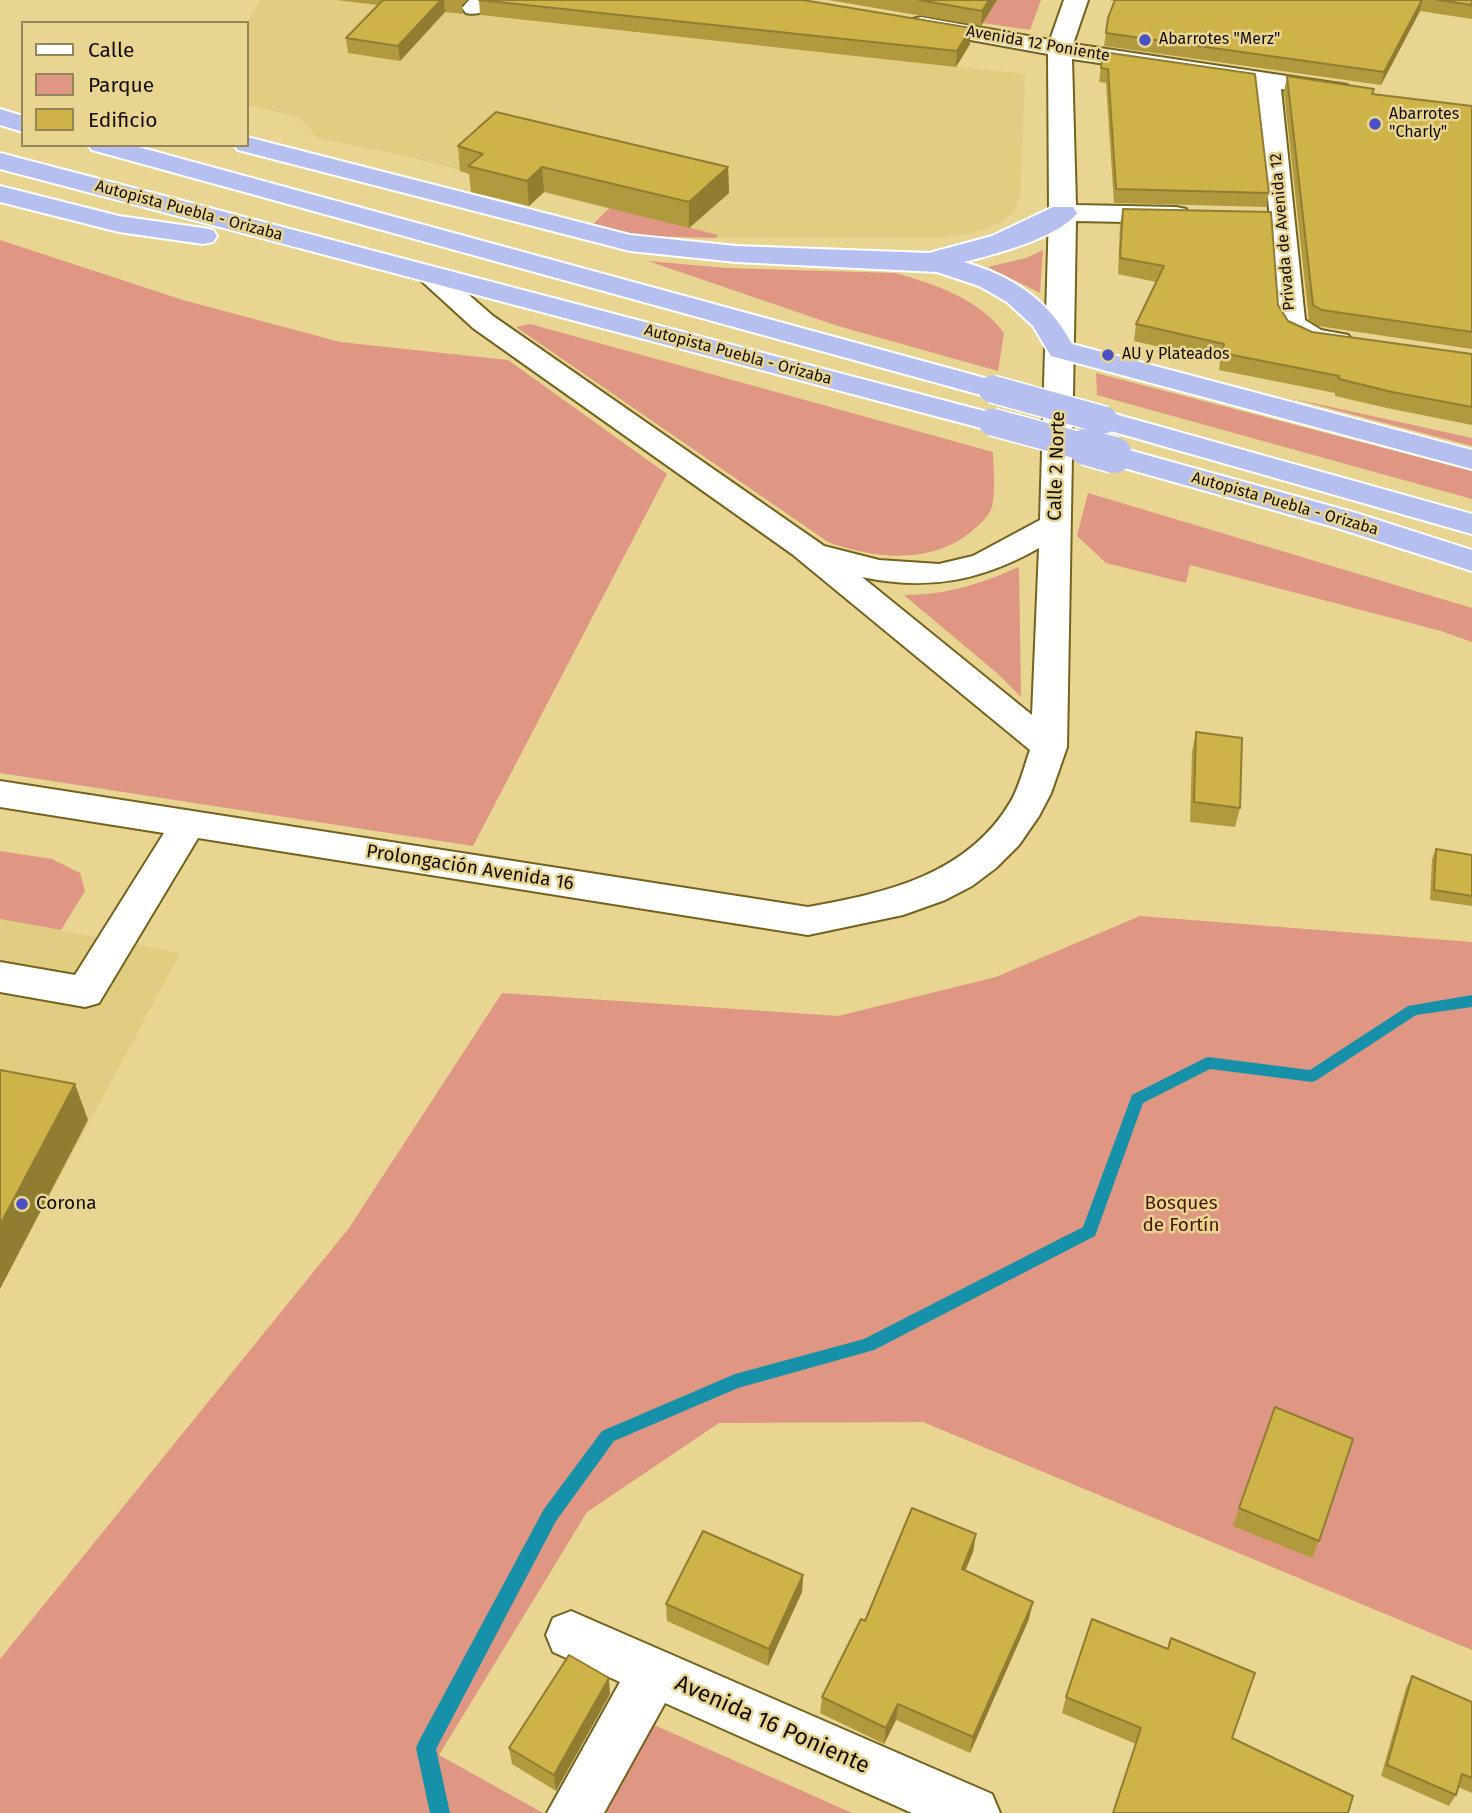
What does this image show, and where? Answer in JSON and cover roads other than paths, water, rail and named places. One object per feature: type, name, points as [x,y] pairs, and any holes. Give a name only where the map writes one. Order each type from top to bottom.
[{"type":"highway","points":[[0,97],[21,99]]},
{"type":"highway","points":[[0,117],[21,123]]},
{"type":"highway","points":[[248,145],[630,243],[736,254],[927,261],[956,267],[984,278],[1022,301],[1041,317],[1061,350],[1472,460]]},
{"type":"highway","name":"Autopista Puebla - Orizaba","points":[[108,147],[992,389],[1472,524]]},
{"type":"highway","name":"Autopista Puebla - Orizaba","points":[[0,161],[1114,455],[1345,520],[1472,561]]},
{"type":"highway","points":[[0,194],[119,224],[234,240],[336,249]]},
{"type":"highway","points":[[927,261],[992,247],[1028,234],[1063,213]]},
{"type":"street","name":"Calle 2 Norte","points":[[937,890],[995,849],[1027,806],[1049,747],[1061,350],[1063,213],[1060,47],[1076,0]]},
{"type":"street","name":"Avenida 12 Poniente","points":[[904,22],[1363,93]]},
{"type":"street","name":"Privada de Avenida 12","points":[[1267,79],[1271,218],[1291,321],[1296,329],[1309,337],[1364,345]]},
{"type":"street","points":[[1063,213],[1204,216]]},
{"type":"street","points":[[428,274],[483,322],[804,547],[1049,747]]},
{"type":"street","points":[[804,547],[847,565],[875,570],[940,574],[971,568],[1055,526]]},
{"type":"street","name":"Prolongación Avenida 16","points":[[0,794],[808,921],[879,909],[937,890]]},
{"type":"street","points":[[0,977],[85,992],[188,824]]},
{"type":"street","name":"Avenida 16 Poniente","points":[[571,1635],[973,1813]]},
{"type":"street","points":[[574,1813],[654,1673]]},
{"type":"waterway","points":[[440,1813],[426,1748],[550,1515],[608,1436],[735,1381],[868,1345],[1089,1231],[1137,1099],[1208,1063],[1312,1076],[1413,1010],[1472,1001]]},
{"type":"place","name":"Abarrotes \"Merz\"","points":[[1145,40]]},
{"type":"place","name":"Abarrotes \"Charly\"","points":[[1375,124]]},
{"type":"place","name":"AU y Plateados","points":[[1108,355]]},
{"type":"place","name":"Corona","points":[[22,1204]]},
{"type":"park label","name":"Bosques de Fortín","points":[[1181,1215]]}]
